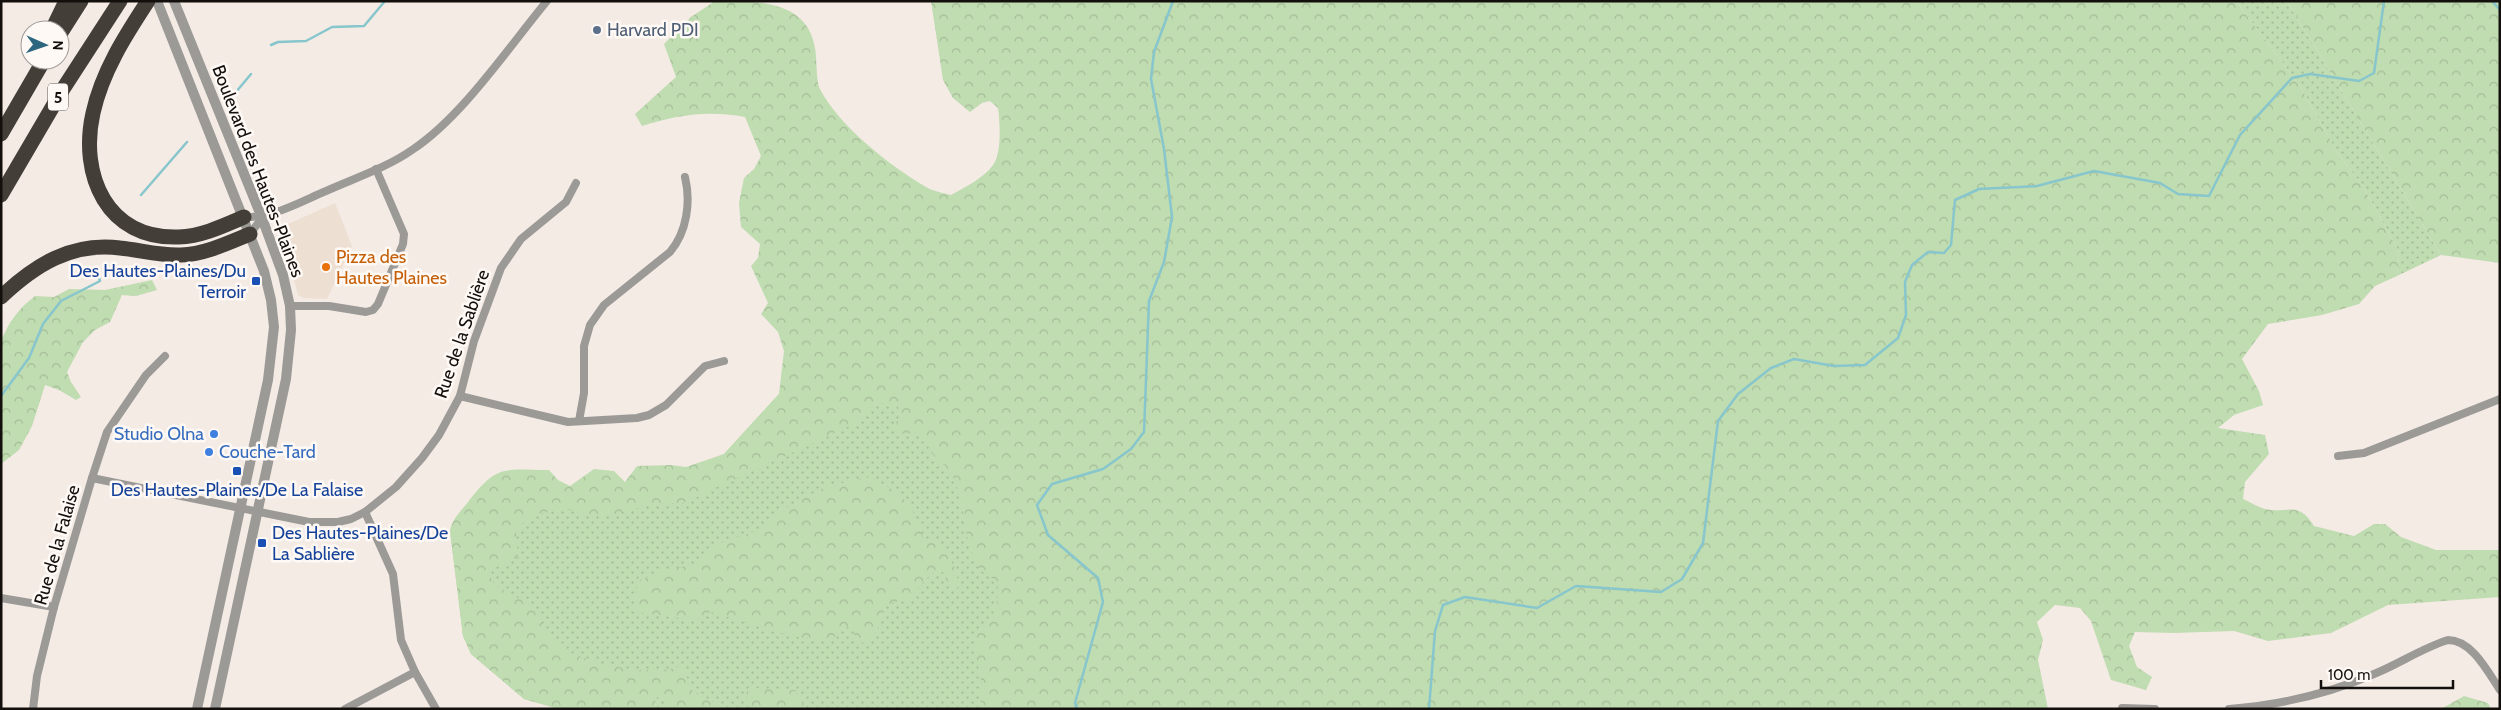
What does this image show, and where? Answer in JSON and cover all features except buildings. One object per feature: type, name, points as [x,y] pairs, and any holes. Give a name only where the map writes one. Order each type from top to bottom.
[{"type":"highway","points":[[57,20],[66,1]]},
{"type":"highway","points":[[69,20],[81,1]]},
{"type":"highway","name":"5","points":[[1,195],[76,69],[120,1]]},
{"type":"highway","points":[[148,1],[113,60],[95,104],[89,144],[95,183],[105,202],[117,216],[133,226],[157,235],[180,237],[198,234],[244,218]]},
{"type":"highway","points":[[4,128],[33,70]]},
{"type":"highway","name":"5","points":[[4,128],[38,70]]},
{"type":"highway","points":[[1,297],[40,265],[78,249],[104,246],[183,255],[201,252],[250,234]]},
{"type":"street","name":"Boulevard des Hautes-Plaines","points":[[157,1],[264,270],[271,300],[274,335],[268,380],[197,709]]},
{"type":"street","name":"Boulevard des Hautes-Plaines","points":[[174,1],[262,218],[282,275],[290,306],[289,362],[215,709]]},
{"type":"street","points":[[244,218],[262,218],[376,169],[416,147],[448,120],[547,1]]},
{"type":"street","points":[[290,306],[328,306],[366,312],[373,310],[378,304],[403,244],[404,234],[376,169]]},
{"type":"street","points":[[579,421],[584,394],[584,346],[590,325],[604,305],[666,256],[676,244],[681,236],[689,196],[685,177]]},
{"type":"street","name":"Rue de la Sablière","points":[[239,508],[325,524],[352,519],[365,512],[396,487],[422,458],[439,435],[460,396],[474,341],[501,268],[522,239],[566,202],[576,184]]},
{"type":"street","points":[[250,234],[262,218]]},
{"type":"street","points":[[92,478],[107,432],[146,375],[165,356]]},
{"type":"street","points":[[460,396],[555,420],[579,421],[637,418],[649,415],[666,405],[705,366],[724,361]]},
{"type":"street","points":[[2338,456],[2364,453],[2500,400]]},
{"type":"street","name":"Rue de la Falaise","points":[[33,709],[37,676],[54,607],[92,478],[239,508]]},
{"type":"street","points":[[365,512],[393,574],[401,640],[415,672],[436,709]]},
{"type":"street","points":[[1,598],[54,607]]},
{"type":"street","points":[[2229,709],[2267,705],[2333,690],[2375,674],[2448,640],[2458,641],[2468,647],[2500,690]]},
{"type":"street","points":[[345,709],[415,672]]},
{"type":"street","points":[[2122,708],[2155,709]]},
{"type":"shaded area","points":[[335,203],[352,246],[327,299],[304,298],[298,295],[282,234],[286,225]]},
{"type":"green space","points":[[715,1],[763,3],[778,6],[802,20],[810,32],[815,48],[820,89],[840,117],[852,131],[897,168],[929,188],[951,195],[979,178],[989,170],[996,160],[999,145],[999,114],[998,108],[990,101],[982,103],[970,112],[953,98],[943,80],[931,1],[2236,1],[2300,86],[2337,152],[2364,188],[2399,252],[2397,276],[2375,286],[2359,304],[2322,315],[2268,324],[2242,359],[2259,391],[2263,405],[2234,415],[2218,428],[2265,435],[2269,454],[2245,482],[2243,499],[2265,509],[2298,511],[2303,513],[2314,526],[2354,536],[2374,524],[2385,524],[2401,537],[2436,550],[2500,550],[2500,597],[2388,605],[2331,633],[2268,641],[2234,631],[2135,632],[2129,646],[2137,667],[2152,677],[2146,690],[2111,680],[2091,621],[2080,608],[2055,605],[2037,622],[2043,640],[2038,660],[2048,709],[980,709],[982,685],[975,651],[976,635],[991,617],[997,605],[998,582],[982,571],[975,559],[966,533],[959,492],[948,469],[937,459],[923,438],[914,434],[896,433],[895,424],[902,413],[897,406],[881,403],[856,423],[684,503],[652,504],[609,516],[585,516],[567,509],[536,514],[523,523],[516,533],[518,557],[492,570],[491,578],[494,584],[533,609],[551,638],[560,646],[586,659],[620,668],[656,670],[671,669],[684,665],[690,689],[726,709],[668,709],[662,697],[654,698],[658,709],[559,709],[524,699],[471,654],[463,636],[450,531],[457,515],[478,489],[495,475],[503,471],[512,470],[549,470],[558,480],[570,486],[594,469],[614,471],[625,482],[637,466],[671,465],[686,467],[724,454],[779,394],[784,351],[778,332],[761,314],[768,303],[751,266],[758,258],[760,244],[741,227],[739,203],[744,178],[754,169],[761,156],[745,117],[718,114],[680,116],[642,126],[635,114],[676,77],[664,44],[691,17]]},
{"type":"green space","points":[[2236,1],[2287,1],[2441,255],[2397,276],[2399,252],[2364,188],[2337,152],[2300,86]]},
{"type":"green space","points":[[2287,1],[2500,1],[2500,263],[2441,255]]},
{"type":"green space","points":[[152,280],[157,290],[136,296],[122,295],[110,322],[95,330],[83,342],[67,372],[81,397],[76,400],[59,390],[45,385],[32,426],[19,450],[1,464],[1,341],[7,328],[19,311],[35,296],[54,297],[69,289],[105,290]]},
{"type":"green space","points":[[1147,363],[1077,709],[559,709],[524,699],[471,654],[463,636],[450,531],[501,476],[565,490],[663,482],[724,454],[779,394]]},
{"type":"green space","points":[[870,477],[892,489],[905,500],[914,514],[923,537],[944,546],[957,573],[958,589],[948,584],[943,572],[932,573],[908,599],[891,603],[885,608],[877,631],[870,642],[859,643],[854,638],[854,629],[846,627],[828,642],[786,635],[711,612],[694,620],[636,612],[634,595],[640,580],[666,570],[696,564],[720,543],[756,531],[778,512],[827,486]]},
{"type":"green space","points":[[748,688],[795,690],[807,709],[750,709],[746,695]]},
{"type":"green space","points":[[2464,696],[2488,703],[2491,709],[2441,709]]},
{"type":"waterway","points":[[271,45],[278,42],[306,41],[332,27],[364,26],[385,1]]},
{"type":"waterway","points":[[1077,709],[1075,703],[1103,602],[1098,578],[1048,535],[1037,505],[1052,484],[1103,469],[1131,449],[1144,432],[1149,301],[1164,262],[1172,217],[1164,149],[1151,79],[1154,52],[1173,1]]},
{"type":"waterway","points":[[1429,709],[1435,631],[1443,605],[1465,597],[1537,608],[1576,586],[1661,592],[1682,579],[1703,543],[1718,421],[1738,394],[1771,368],[1794,359],[1834,366],[1865,365],[1898,338],[1906,315],[1905,282],[1912,265],[1928,252],[1944,253],[1951,245],[1955,200],[1979,189],[2037,186],[2094,171],[2160,183],[2178,194],[2209,196],[2240,135],[2292,78],[2310,74],[2359,81],[2374,73],[2384,1]]},
{"type":"waterway","points":[[2492,1],[2500,10]]},
{"type":"waterway","points":[[231,98],[251,74]]},
{"type":"waterway","points":[[141,195],[187,142]]},
{"type":"waterway","points":[[1,396],[29,358],[43,324],[61,301],[100,281],[99,278]]},
{"type":"place","name":"Harvard PDI","points":[[597,30]]},
{"type":"place","name":"Pizza des Hautes Plaines","points":[[326,267]]},
{"type":"place","name":"Des Hautes-Plaines/Du Terroir","points":[[256,281]]},
{"type":"place","name":"Studio Olna","points":[[214,434]]},
{"type":"place","name":"Couche-Tard","points":[[209,452]]},
{"type":"place","name":"Des Hautes-Plaines/De La Falaise","points":[[237,471]]},
{"type":"place","name":"Des Hautes-Plaines/De La Sablière","points":[[262,543]]}]
